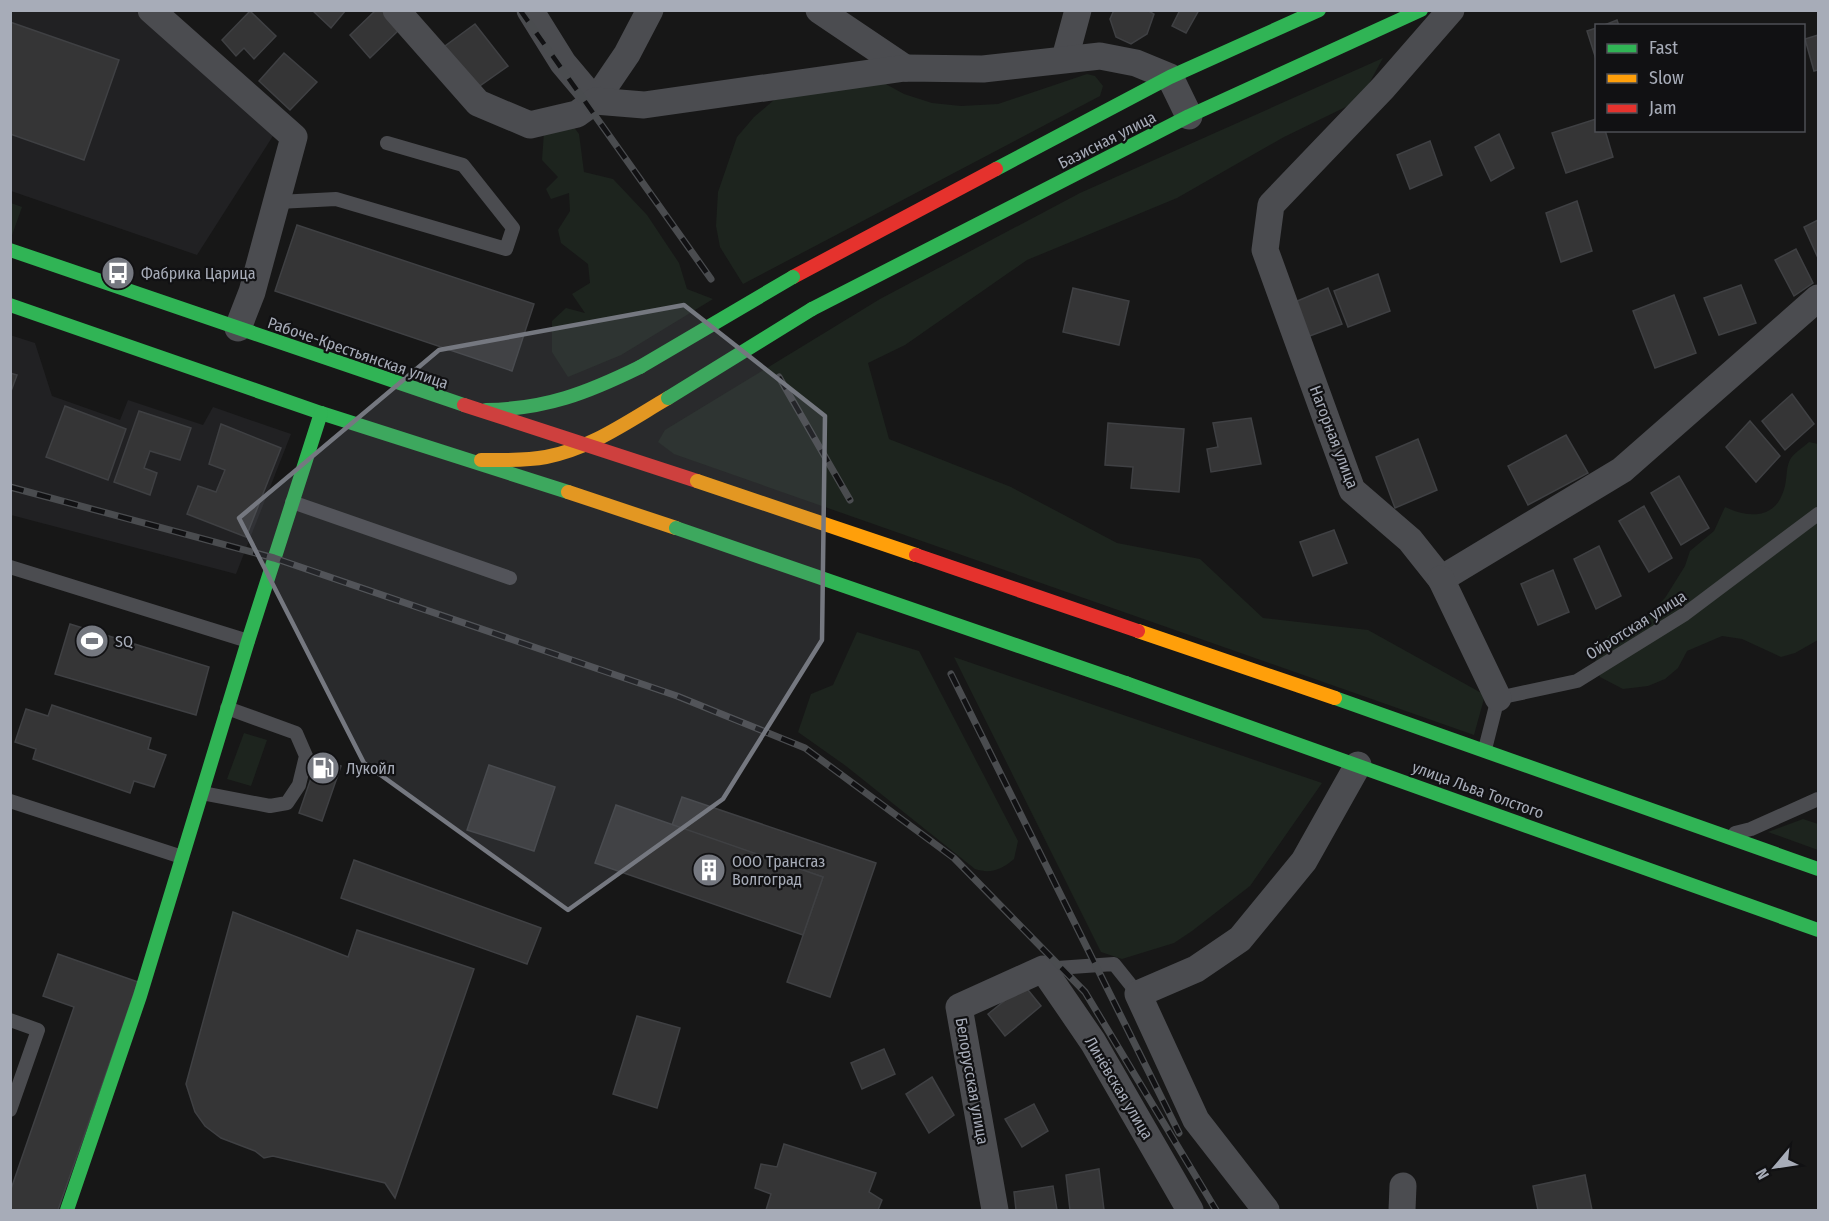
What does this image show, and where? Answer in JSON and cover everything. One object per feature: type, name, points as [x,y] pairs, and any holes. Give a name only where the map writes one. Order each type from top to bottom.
[{"type":"main road","name":"Базисная улица","points":[[474,410],[520,411],[559,404],[640,367],[793,277],[1170,77],[1319,10]]},
{"type":"main road","name":"Базисная улица","points":[[470,459],[528,460],[556,455],[647,410],[812,309],[1189,116],[1421,10]]},
{"type":"main road","name":"Рабоче-Крестьянская улица","points":[[10,250],[474,410],[697,481],[1485,749]]},
{"type":"main road","points":[[10,305],[321,414],[470,459],[560,490]]},
{"type":"main road","points":[[559,404],[548,417],[542,432],[544,456],[553,480],[560,490]]},
{"type":"main road","points":[[646,465],[639,458],[635,440],[647,410]]},
{"type":"main road","points":[[67,1210],[140,996],[227,708],[321,414]]},
{"type":"main road","name":"улица Льва Толстого","points":[[560,490],[1126,683],[1818,930]]},
{"type":"main road","points":[[1485,749],[1818,869]]},
{"type":"street","points":[[396,10],[478,103],[530,125],[577,114],[595,101],[627,54],[650,10]]},
{"type":"street","points":[[530,10],[563,63],[595,101],[644,105],[905,68],[983,69],[1065,58],[1100,56],[1136,63],[1170,77],[1189,116]]},
{"type":"street","points":[[819,10],[905,68]]},
{"type":"street","points":[[1065,58],[1078,10]]},
{"type":"street","name":"Нагорная улица","points":[[1451,10],[1383,88],[1271,205],[1265,250],[1352,490],[1410,540],[1442,579],[1498,698]]},
{"type":"street","points":[[164,14],[294,136],[252,292],[238,328]]},
{"type":"street","points":[[1442,579],[1622,470],[1818,298]]},
{"type":"street","points":[[1266,1210],[1196,1120],[1138,994],[1196,969],[1240,939],[1304,861],[1358,765]]},
{"type":"street","name":"Белорусская улица","points":[[995,1210],[959,1007],[1043,969]]},
{"type":"street","name":"Линёвская улица","points":[[1043,969],[1093,1042],[1190,1210]]},
{"type":"lane","points":[[278,202],[336,199],[506,249],[513,228],[463,165],[387,143]]},
{"type":"lane","points":[[292,502],[510,578]]},
{"type":"lane","name":"Ойротская улица","points":[[1498,698],[1577,681],[1685,614],[1818,514]]},
{"type":"lane","points":[[10,567],[248,641]]},
{"type":"lane","points":[[1485,749],[1498,698]]},
{"type":"lane","points":[[202,793],[270,806],[288,803],[299,785],[306,756],[296,733],[227,708]]},
{"type":"lane","points":[[1724,835],[1751,829],[1818,799]]},
{"type":"lane","points":[[10,801],[182,858]]},
{"type":"lane","points":[[1043,969],[1114,964],[1138,994]]},
{"type":"lane","points":[[10,1020],[38,1030],[10,1110]]},
{"type":"highlighted area","points":[[684,305],[825,416],[822,640],[723,799],[568,910],[364,763],[239,518],[439,350]]},
{"type":"shaded area","points":[[11,11],[135,11],[278,128],[197,255],[11,191]]},
{"type":"shaded area","points":[[1383,58],[1360,100],[1284,137],[1177,198],[1027,260],[905,345],[868,363],[889,439],[1011,487],[1117,543],[1200,559],[1263,618],[1368,630],[1485,695],[1474,735],[674,454],[658,442],[665,430],[880,299],[1080,193]]},
{"type":"shaded area","points":[[1087,74],[1095,76],[1103,86],[1100,96],[743,284],[720,247],[716,226],[718,192],[737,137],[754,117],[774,100],[882,82],[904,94],[932,103],[961,106],[998,104]]},
{"type":"shaded area","points":[[570,122],[579,134],[584,172],[613,179],[647,215],[679,263],[687,289],[713,299],[621,355],[568,377],[552,352],[552,321],[566,308],[585,313],[572,294],[590,283],[588,264],[561,243],[558,230],[570,211],[569,193],[551,199],[546,189],[558,177],[542,160],[544,132]]},
{"type":"shaded area","points":[[11,203],[22,207],[11,238]]},
{"type":"shaded area","points":[[10,335],[35,343],[52,396],[120,420],[128,400],[203,425],[213,407],[291,434],[236,574],[11,515]]},
{"type":"shaded area","points":[[1809,442],[1818,444],[1818,640],[1795,653],[1781,657],[1742,639],[1722,636],[1687,651],[1678,668],[1665,679],[1648,686],[1623,689],[1600,677],[1594,655],[1609,635],[1627,625],[1641,622],[1665,598],[1685,566],[1690,551],[1714,531],[1725,507],[1753,514],[1762,513],[1776,505],[1785,486],[1789,461]]},
{"type":"shaded area","points":[[857,632],[919,651],[1018,841],[1014,859],[1005,866],[991,871],[975,869],[846,766],[798,732],[811,694],[833,685]]},
{"type":"shaded area","points":[[954,657],[1322,783],[1250,886],[1192,931],[1174,943],[1122,959],[1101,952]]},
{"type":"shaded area","points":[[244,733],[267,740],[251,786],[227,779]]},
{"type":"shaded area","points":[[1803,819],[1818,824],[1818,850],[1768,832]]},
{"type":"building","points":[[312,10],[346,10],[331,28]]},
{"type":"building","points":[[376,10],[387,10],[402,27],[370,58],[350,35]]},
{"type":"building","points":[[1114,10],[1147,10],[1154,14],[1147,34],[1131,44],[1116,37],[1110,19]]},
{"type":"building","points":[[1180,10],[1199,10],[1186,33],[1172,26]]},
{"type":"building","points":[[250,11],[276,36],[254,59],[244,48],[236,56],[222,40]]},
{"type":"building","points":[[1617,20],[1618,24],[1607,24]]},
{"type":"building","points":[[10,22],[119,60],[84,160],[10,134]]},
{"type":"building","points":[[475,24],[508,66],[474,90],[441,49]]},
{"type":"building","points":[[1595,28],[1595,56],[1587,31]]},
{"type":"building","points":[[1818,35],[1818,70],[1814,71],[1805,39]]},
{"type":"building","points":[[284,53],[317,82],[290,110],[259,81]]},
{"type":"building","points":[[1595,119],[1595,132],[1606,132],[1613,157],[1566,173],[1552,133]]},
{"type":"building","points":[[1499,134],[1514,168],[1491,181],[1475,147]]},
{"type":"building","points":[[1430,141],[1442,175],[1410,189],[1397,155]]},
{"type":"building","points":[[1577,201],[1592,251],[1561,262],[1546,213]]},
{"type":"building","points":[[1818,220],[1818,258],[1804,227]]},
{"type":"building","points":[[297,225],[534,304],[512,371],[275,291]]},
{"type":"building","points":[[1796,249],[1813,283],[1794,296],[1775,260]]},
{"type":"building","points":[[1378,274],[1390,311],[1348,327],[1334,291]]},
{"type":"building","points":[[1741,285],[1756,323],[1719,335],[1704,298]]},
{"type":"building","points":[[1073,288],[1129,301],[1119,345],[1063,332]]},
{"type":"building","points":[[1328,288],[1342,324],[1307,337],[1295,302]]},
{"type":"building","points":[[1674,295],[1696,353],[1655,368],[1633,311]]},
{"type":"building","points":[[10,373],[17,375],[10,394]]},
{"type":"building","points":[[1792,394],[1814,424],[1785,450],[1762,421]]},
{"type":"building","points":[[65,406],[126,429],[108,480],[46,457]]},
{"type":"building","points":[[139,411],[191,428],[180,460],[150,451],[144,468],[157,473],[150,495],[114,482]]},
{"type":"building","points":[[1251,418],[1261,464],[1211,472],[1207,449],[1218,447],[1213,423]]},
{"type":"building","points":[[1750,421],[1780,456],[1756,482],[1726,447]]},
{"type":"building","points":[[1108,423],[1184,429],[1179,492],[1131,488],[1133,467],[1105,465]]},
{"type":"building","points":[[221,424],[281,448],[246,537],[187,514],[198,486],[216,492],[225,470],[209,464]]},
{"type":"building","points":[[1566,435],[1588,473],[1528,505],[1508,466]]},
{"type":"building","points":[[1418,439],[1437,490],[1395,508],[1376,457]]},
{"type":"building","points":[[1679,476],[1709,528],[1681,545],[1651,493]]},
{"type":"building","points":[[1644,506],[1672,558],[1649,572],[1619,521]]},
{"type":"building","points":[[1334,530],[1347,563],[1313,576],[1300,542]]},
{"type":"building","points":[[1599,546],[1621,596],[1596,609],[1574,559]]},
{"type":"building","points":[[1553,570],[1569,612],[1538,625],[1521,584]]},
{"type":"building","name":"SQ","points":[[70,624],[209,667],[196,715],[55,674]]},
{"type":"building","points":[[52,705],[151,738],[148,749],[166,755],[154,787],[134,781],[130,793],[33,759],[36,749],[15,742],[26,709],[48,716]]},
{"type":"building","points":[[318,758],[341,766],[322,821],[299,813]]},
{"type":"building","points":[[489,765],[555,787],[534,851],[467,830]]},
{"type":"building","points":[[682,797],[876,863],[830,997],[787,982],[823,877],[672,825]]},
{"type":"building","name":"ООО Трансгаз Волгоград","points":[[616,805],[823,877],[803,935],[595,863]]},
{"type":"building","points":[[354,860],[541,928],[527,964],[341,898]]},
{"type":"building","points":[[233,912],[348,957],[357,930],[474,969],[395,1198],[385,1183],[273,1156],[264,1158],[255,1151],[221,1138],[205,1126],[195,1112],[186,1084]]},
{"type":"building","points":[[58,954],[138,982],[58,1210],[10,1210],[10,1192],[74,1007],[43,996]]},
{"type":"building","points":[[1024,985],[1041,1006],[1005,1036],[988,1014]]},
{"type":"building","points":[[637,1016],[680,1028],[657,1108],[613,1094]]},
{"type":"building","points":[[884,1049],[895,1074],[862,1089],[851,1063]]},
{"type":"building","points":[[932,1077],[954,1115],[929,1133],[906,1094]]},
{"type":"building","points":[[1034,1104],[1048,1131],[1022,1147],[1005,1119]]},
{"type":"building","points":[[784,1144],[876,1173],[869,1192],[882,1200],[878,1210],[766,1210],[771,1194],[755,1188],[761,1164],[777,1167]]},
{"type":"building","points":[[1099,1169],[1104,1210],[1070,1210],[1066,1175]]},
{"type":"building","points":[[1585,1175],[1592,1210],[1538,1210],[1533,1186]]},
{"type":"building","points":[[1053,1186],[1057,1210],[1016,1210],[1014,1192]]},
{"type":"railway","points":[[520,10],[711,279]]},
{"type":"railway","points":[[779,377],[850,500]]},
{"type":"railway","points":[[10,487],[274,558],[677,696],[805,748],[954,858],[1085,992],[1216,1210]]},
{"type":"railway","points":[[951,674],[1179,1133]]},
{"type":"traffic: fast","points":[[996,169],[1170,77],[1319,10]]},
{"type":"traffic: fast","points":[[812,309],[1189,116],[1421,10]]},
{"type":"traffic: fast","points":[[10,250],[464,405]]},
{"type":"traffic: fast","points":[[640,367],[793,277]]},
{"type":"traffic: fast","points":[[10,305],[321,413],[568,492]]},
{"type":"traffic: fast","points":[[668,398],[812,309]]},
{"type":"traffic: fast","points":[[486,410],[528,407],[566,398],[602,385],[640,367]]},
{"type":"traffic: fast","points":[[67,1210],[140,996],[248,641],[321,413]]},
{"type":"traffic: fast","points":[[676,528],[1126,683]]},
{"type":"traffic: fast","points":[[1126,683],[1818,930]]},
{"type":"traffic: fast","points":[[1335,698],[1818,869]]},
{"type":"traffic: slow","points":[[481,460],[530,459],[578,448],[609,433],[668,398]]},
{"type":"traffic: slow","points":[[697,481],[916,555]]},
{"type":"traffic: slow","points":[[568,492],[676,528]]},
{"type":"traffic: slow","points":[[1138,631],[1335,698]]},
{"type":"traffic: jam","points":[[793,277],[996,169]]},
{"type":"traffic: jam","points":[[464,405],[697,481]]},
{"type":"traffic: jam","points":[[916,555],[1138,631]]},
{"type":"place","name":"Фабрика Царица","points":[[118,273]]},
{"type":"place","name":"SQ","points":[[92,641]]},
{"type":"place","name":"Лукойл","points":[[323,768]]},
{"type":"place","name":"ООО Трансгаз Волгоград","points":[[709,870]]}]
